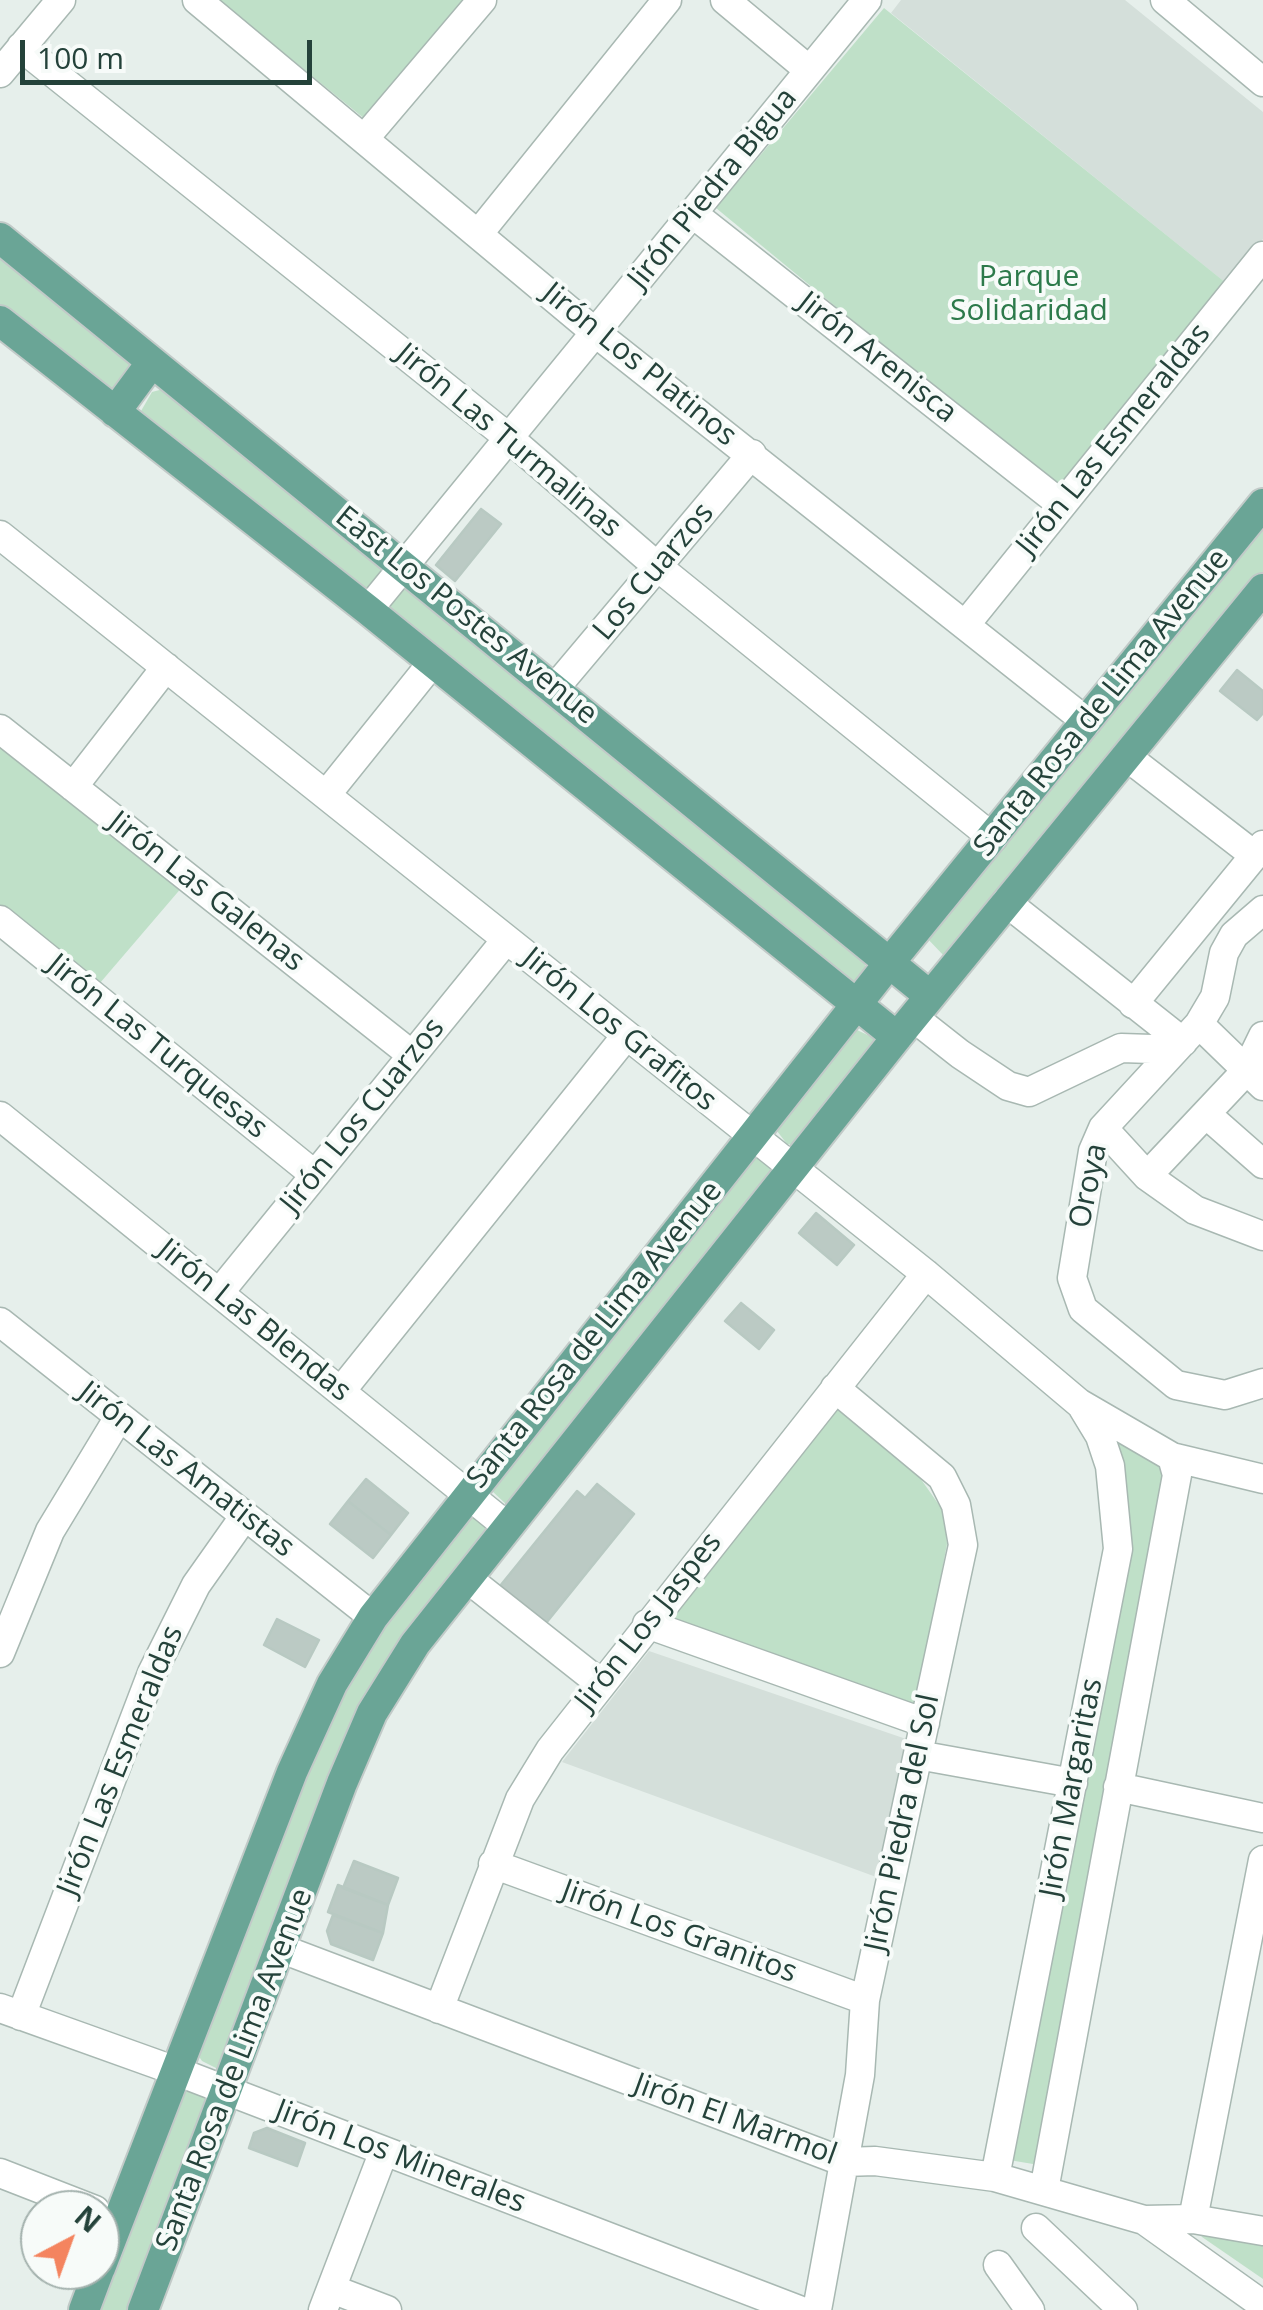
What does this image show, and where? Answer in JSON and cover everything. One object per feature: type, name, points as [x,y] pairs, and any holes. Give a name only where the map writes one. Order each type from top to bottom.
[{"type":"main road","name":"East Los Postes Avenue","points":[[0,238],[890,962],[913,1017]]},
{"type":"main road","name":"East Los Postes Avenue","points":[[0,322],[368,610],[856,1004],[913,1017]]},
{"type":"main road","points":[[115,412],[152,362]]},
{"type":"main road","name":"Santa Rosa de Lima Avenue","points":[[117,2190],[176,2071],[314,1720],[373,1617],[856,1004],[1263,504]]},
{"type":"main road","name":"Santa Rosa de Lima Avenue","points":[[144,2310],[372,1714],[415,1644],[913,1017],[1263,589]]},
{"type":"street","points":[[0,73],[61,0]]},
{"type":"street","name":"Jirón Los Platinos","points":[[197,0],[596,333],[1088,722]]},
{"type":"street","points":[[364,139],[482,0]]},
{"type":"street","points":[[480,233],[667,0]]},
{"type":"street","points":[[725,0],[809,70]]},
{"type":"street","name":"Jirón Piedra Bigua","points":[[368,610],[867,0]]},
{"type":"street","points":[[1165,0],[1263,82]]},
{"type":"street","name":"Jirón Las Turmalinas","points":[[22,47],[509,438],[658,567],[993,838]]},
{"type":"street","name":"Jirón Arenisca","points":[[692,212],[1061,504]]},
{"type":"street","name":"Jirón Las Esmeraldas","points":[[966,624],[1263,256]]},
{"type":"street","name":"Los Cuarzos","points":[[555,688],[752,454]]},
{"type":"street","name":"Jirón Los Grafitos","points":[[0,535],[926,1274],[1079,1403],[1172,1457],[1263,1479]]},
{"type":"street","points":[[326,795],[432,662]]},
{"type":"street","points":[[73,787],[166,667]]},
{"type":"street","name":"Jirón Las Galenas","points":[[0,728],[412,1055]]},
{"type":"street","points":[[1126,756],[1259,850],[1133,1004]]},
{"type":"street","points":[[1006,902],[1183,1042],[1254,1078]]},
{"type":"street","name":"Oroya","points":[[1263,910],[1229,944],[1215,997],[1183,1042],[1103,1128],[1093,1151],[1088,1200],[1073,1257],[1072,1278],[1083,1309],[1176,1385],[1225,1395],[1263,1383]]},
{"type":"street","name":"Jirón Las Turquesas","points":[[0,920],[315,1175]]},
{"type":"street","name":"Jirón Los Cuarzos","points":[[219,1292],[506,940]]},
{"type":"street","points":[[913,1017],[1008,1086],[1029,1092],[1121,1048],[1152,1049],[1183,1042]]},
{"type":"street","points":[[341,1391],[626,1036]]},
{"type":"street","points":[[1147,1176],[1206,1114],[1254,1078],[1263,1036]]},
{"type":"street","points":[[1206,1114],[1263,1164]]},
{"type":"street","name":"Jirón Las Blendas","points":[[0,1116],[508,1527]]},
{"type":"street","points":[[1103,1128],[1147,1176],[1195,1210],[1263,1236]]},
{"type":"street","name":"Jirón Los Jaspes","points":[[439,2009],[492,1864],[520,1799],[550,1750],[926,1274]]},
{"type":"street","name":"Jirón Las Amatistas","points":[[2,1327],[373,1617]]},
{"type":"street","name":"Jirón Piedra del Sol","points":[[817,2310],[860,2074],[865,2000],[963,1545],[956,1506],[942,1476],[835,1388]]},
{"type":"street","name":"Jirón Margaritas","points":[[995,2178],[1118,1550],[1110,1466],[1100,1436],[1079,1403]]},
{"type":"street","points":[[0,1653],[50,1531],[119,1417]]},
{"type":"street","name":"Jirón Margaritas","points":[[1044,2190],[1177,1475],[1172,1457]]},
{"type":"street","name":"Jirón Las Esmeraldas","points":[[10,2012],[152,1673],[196,1586],[244,1517]]},
{"type":"street","points":[[467,1578],[600,1684]]},
{"type":"street","points":[[647,1624],[925,1723]]},
{"type":"street","points":[[918,1755],[1074,1783]]},
{"type":"street","points":[[1118,1787],[1263,1818]]},
{"type":"street","points":[[1193,2219],[1263,1860]]},
{"type":"street","name":"Jirón Los Granitos","points":[[492,1864],[865,2000]]},
{"type":"street","name":"Jirón El Marmol","points":[[282,1949],[844,2162],[875,2161],[995,2178],[1144,2220],[1193,2219],[1263,2231]]},
{"type":"street","name":"Jirón Los Minerales","points":[[10,2012],[176,2071],[799,2310]]},
{"type":"street","points":[[384,2151],[328,2299],[387,2310]]},
{"type":"street","points":[[0,2173],[44,2190]]},
{"type":"street","points":[[1144,2220],[1263,2304]]},
{"type":"street","points":[[1036,2228],[1122,2310]]},
{"type":"street","points":[[998,2265],[1030,2310]]},
{"type":"shaded area","points":[[901,0],[1125,0],[1263,112],[1263,239],[1227,284],[891,13]]},
{"type":"shaded area","points":[[649,1651],[909,1740],[879,1878],[562,1762]]},
{"type":"green space","points":[[219,0],[464,0],[366,120]]},
{"type":"green space","name":"Parque Solidaridad","points":[[884,8],[1231,287],[1063,494],[716,208]]},
{"type":"green space","points":[[0,252],[129,357],[132,370],[117,390],[106,391],[0,308]]},
{"type":"green space","points":[[167,388],[379,558],[382,572],[369,588],[356,590],[144,422],[141,411],[152,392]]},
{"type":"green space","points":[[1263,520],[1263,576],[945,957],[925,936]]},
{"type":"green space","points":[[411,586],[862,956],[866,968],[854,983],[387,606],[398,589]]},
{"type":"green space","points":[[0,740],[183,886],[94,990],[0,914]]},
{"type":"green space","points":[[857,1030],[876,1039],[801,1146],[787,1144],[777,1131],[780,1120],[847,1035]]},
{"type":"green space","points":[[749,1153],[761,1153],[778,1174],[508,1506],[492,1491],[492,1480]]},
{"type":"green space","points":[[835,1407],[906,1458],[944,1512],[947,1544],[916,1707],[668,1617]]},
{"type":"green space","points":[[1119,1441],[1167,1469],[1039,2165],[1009,2160],[1123,1555],[1111,1445]]},
{"type":"green space","points":[[467,1511],[492,1525],[416,1630],[222,2071],[202,2061],[196,2052],[341,1686]]},
{"type":"green space","points":[[184,2085],[216,2096],[133,2310],[98,2310],[106,2290],[120,2290],[120,2252]]},
{"type":"green space","points":[[1197,2229],[1263,2236],[1263,2279],[1202,2237]]},
{"type":"building","points":[[481,509],[501,524],[455,581],[436,565]]},
{"type":"building","points":[[1237,670],[1263,691],[1263,713],[1257,720],[1220,691]]},
{"type":"building","points":[[816,1213],[854,1245],[837,1265],[799,1233]]},
{"type":"building","points":[[741,1303],[774,1330],[759,1349],[725,1321]]},
{"type":"building","points":[[366,1479],[408,1513],[391,1535],[348,1501]]},
{"type":"building","points":[[597,1484],[634,1514],[542,1628],[496,1591],[577,1491],[585,1498]]},
{"type":"building","points":[[348,1501],[391,1535],[373,1558],[330,1524]]},
{"type":"building","points":[[277,1619],[319,1640],[305,1667],[264,1645]]},
{"type":"building","points":[[354,1861],[398,1878],[388,1905],[343,1888]]},
{"type":"building","points":[[338,1885],[388,1905],[383,1933],[328,1912]]},
{"type":"building","points":[[333,1915],[383,1933],[373,1960],[331,1944],[327,1931]]},
{"type":"building","points":[[267,2128],[305,2143],[297,2166],[249,2148],[254,2133]]}]
